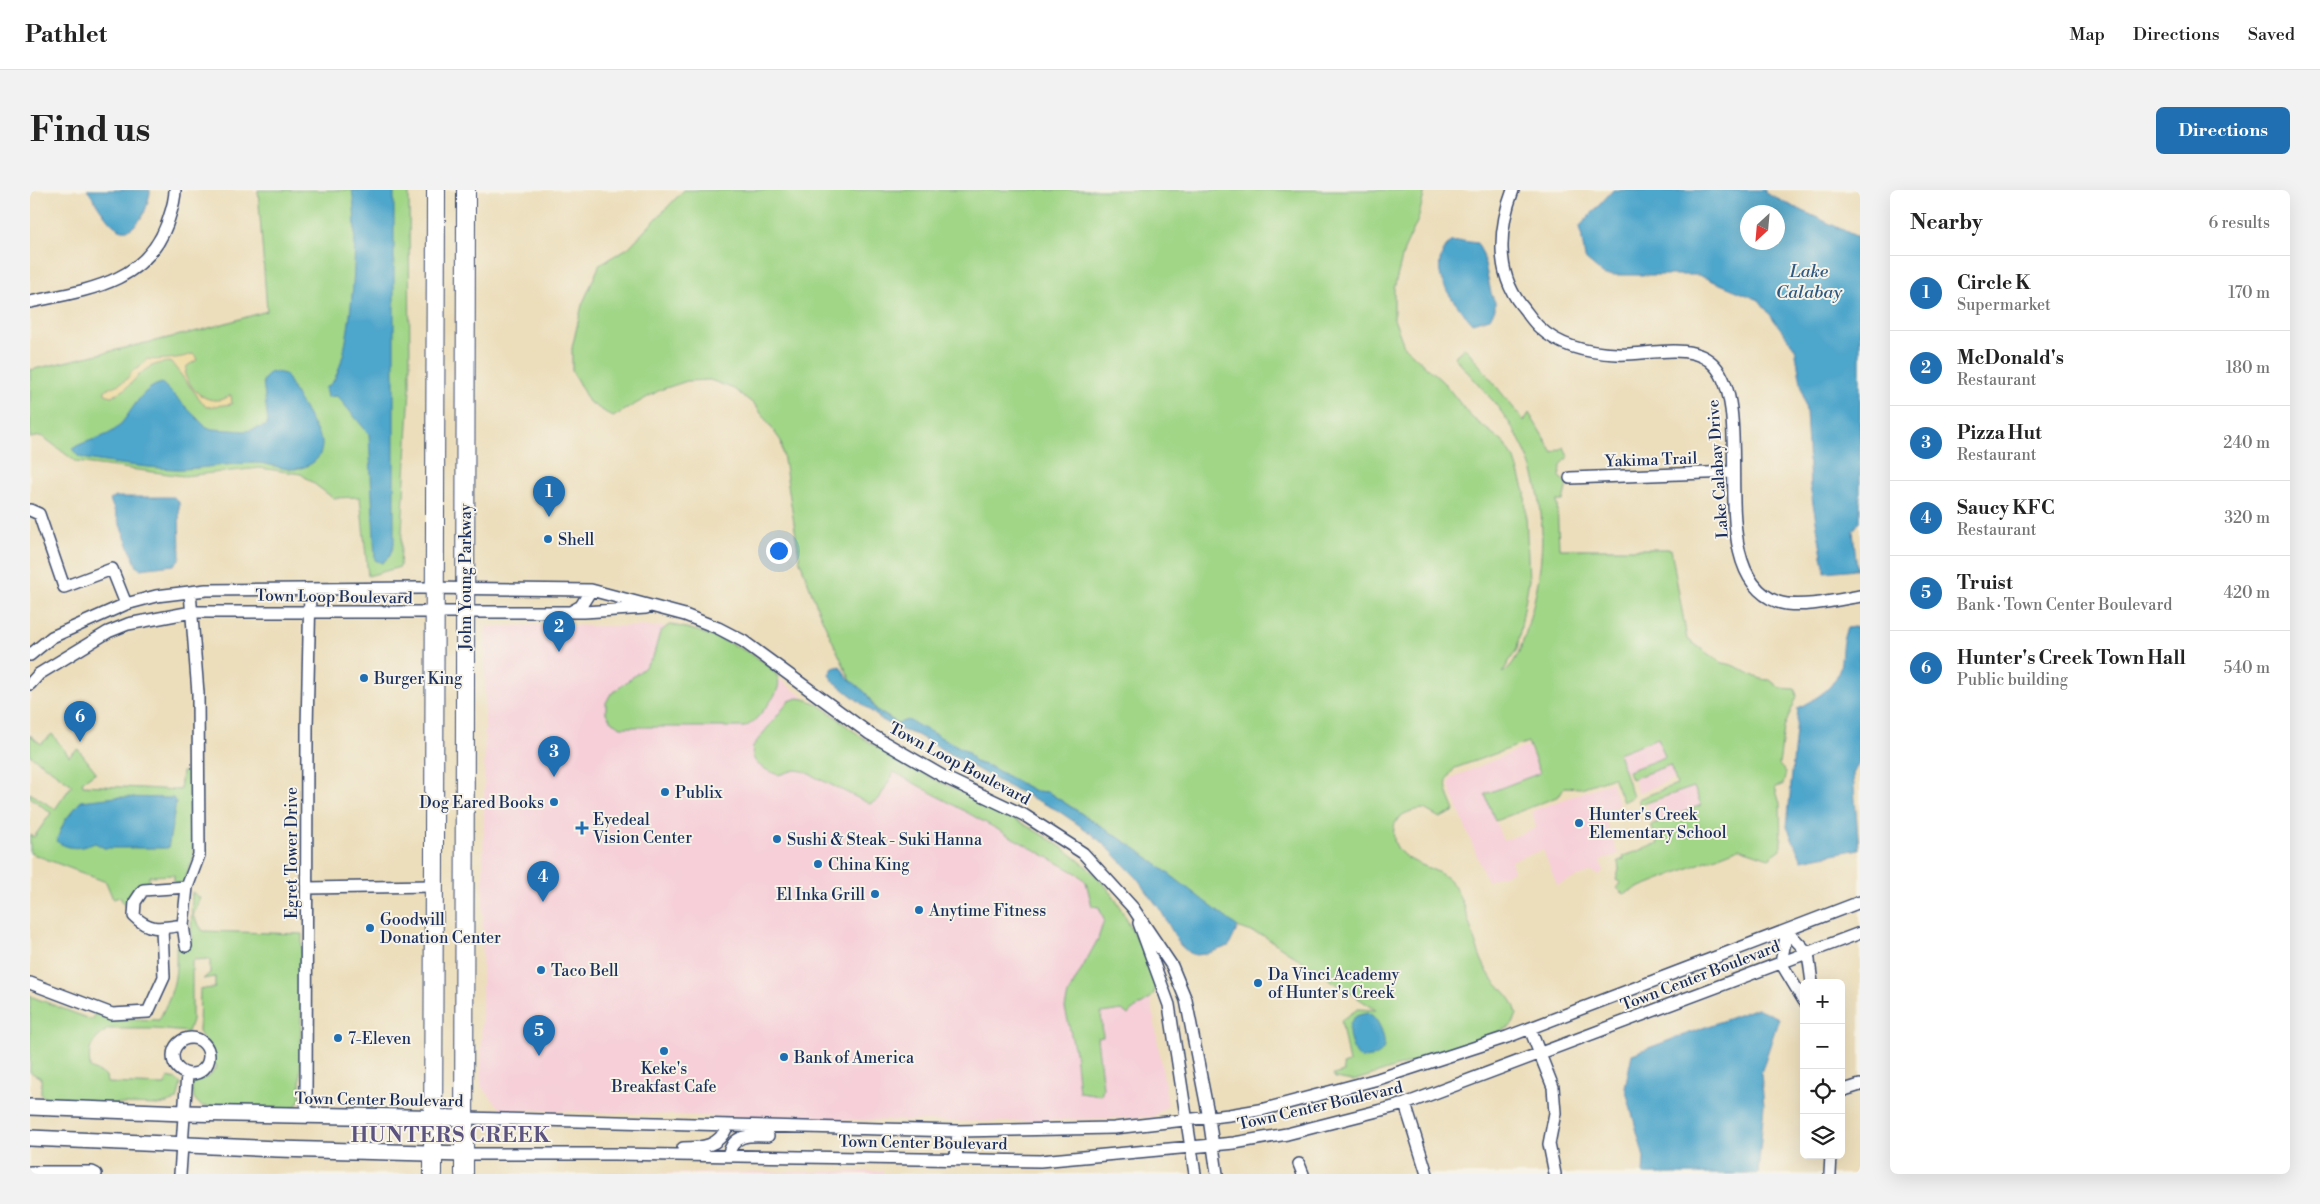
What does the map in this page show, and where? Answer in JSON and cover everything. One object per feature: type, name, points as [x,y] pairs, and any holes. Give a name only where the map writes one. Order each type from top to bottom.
[{"type":"highway","name":"John Young Parkway","points":[[433,1174],[436,190]]},
{"type":"highway","name":"John Young Parkway","points":[[464,1174],[466,190]]},
{"type":"main road","name":"Town Center Boulevard","points":[[30,1106],[184,1113],[464,1118]]},
{"type":"main road","name":"Town Center Boulevard","points":[[30,1138],[181,1146],[464,1154]]},
{"type":"street","points":[[30,302],[74,293],[119,279],[145,262],[162,238],[175,200],[175,190]]},
{"type":"street","name":"Lake Calabay Drive","points":[[1513,190],[1505,211],[1501,243],[1504,266],[1514,296],[1540,329],[1562,343],[1587,351],[1617,354],[1691,351],[1709,359],[1722,374],[1729,396],[1734,531],[1752,583],[1764,595],[1779,602],[1798,604],[1860,596]]},
{"type":"street","name":"Yakima Trail","points":[[1570,478],[1733,472]]},
{"type":"street","points":[[30,510],[40,514],[64,587],[112,569],[126,604]]},
{"type":"street","name":"Town Loop Boulevard","points":[[30,655],[52,637],[126,604],[156,596],[190,592],[435,588],[591,590],[718,628],[743,641],[870,734],[946,778],[1024,814],[1083,854],[1133,908],[1172,966],[1186,1000],[1209,1118],[1217,1174]]},
{"type":"street","name":"Egret Tower Drive","points":[[306,1116],[310,590]]},
{"type":"street","points":[[570,612],[582,606],[591,590]]},
{"type":"street","points":[[186,946],[183,925],[187,887],[199,855],[198,693],[190,592]]},
{"type":"street","name":"Town Loop Boulevard","points":[[30,684],[39,674],[108,632],[128,624],[192,612],[570,612],[656,608]]},
{"type":"street","points":[[307,888],[433,886]]},
{"type":"street","points":[[183,925],[162,928],[144,926],[134,916],[135,902],[142,890],[187,887]]},
{"type":"street","name":"Town Center Boulevard","points":[[464,1118],[591,1120],[727,1127],[958,1132],[1064,1131],[1209,1118],[1264,1108],[1378,1079],[1530,1029],[1860,902]]},
{"type":"street","name":"Town Loop Boulevard","points":[[1133,908],[1169,1005],[1195,1174]]},
{"type":"street","points":[[30,984],[112,1014],[148,1012],[164,977],[162,928]]},
{"type":"street","points":[[1787,931],[1808,952],[1811,979]]},
{"type":"street","points":[[1787,931],[1781,963],[1800,994]]},
{"type":"street","name":"Town Center Boulevard","points":[[464,1154],[614,1154],[1040,1161],[1212,1146],[1287,1134],[1405,1104],[1860,933]]},
{"type":"street","points":[[1530,1029],[1553,1087],[1556,1114],[1549,1144],[1555,1174]]},
{"type":"street","points":[[180,1174],[187,1074]]},
{"type":"street","points":[[1845,1090],[1860,1085]]},
{"type":"street","points":[[1405,1104],[1427,1174]]},
{"type":"street","name":"Town Center Boulevard","points":[[614,1154],[634,1147],[698,1148],[713,1144],[723,1137],[727,1127]]},
{"type":"street","name":"Town Center Boulevard","points":[[728,1156],[731,1145],[739,1138],[753,1135],[822,1136],[849,1130]]},
{"type":"street","points":[[956,1160],[958,1132]]},
{"type":"street","points":[[1830,1174],[1831,1159]]},
{"type":"street","points":[[30,1172],[92,1172],[96,1174]]},
{"type":"shaded area","points":[[535,625],[675,627],[763,667],[853,734],[889,757],[1073,859],[1149,988],[1168,1105],[1153,1117],[998,1122],[788,1119],[501,1109],[481,1086],[486,627]]},
{"type":"shaded area","points":[[1658,738],[1665,757],[1625,772],[1618,753]]},
{"type":"shaded area","points":[[1528,746],[1540,773],[1485,794],[1503,841],[1536,828],[1532,811],[1611,782],[1619,805],[1606,811],[1609,818],[1605,820],[1618,854],[1600,861],[1604,870],[1599,875],[1591,872],[1557,885],[1543,850],[1511,861],[1514,871],[1487,881],[1449,786],[1451,778]]},
{"type":"shaded area","points":[[1670,764],[1675,779],[1638,793],[1633,778]]},
{"type":"shaded area","points":[[1694,787],[1701,805],[1654,823],[1647,804]]},
{"type":"shaded area","points":[[883,1171],[883,1174],[588,1174]]},
{"type":"green space","points":[[258,190],[409,190],[410,388],[400,567],[368,576],[360,497],[333,498],[301,474],[260,468],[184,476],[76,462],[42,436],[30,438],[30,370],[202,330],[267,311]]},
{"type":"green space","points":[[684,190],[1425,190],[1418,220],[1404,250],[1394,289],[1394,319],[1404,346],[1445,384],[1470,416],[1502,441],[1515,459],[1525,492],[1529,580],[1517,649],[1502,673],[1508,669],[1517,656],[1535,597],[1541,553],[1541,509],[1531,467],[1523,447],[1509,423],[1492,400],[1454,357],[1465,347],[1524,421],[1529,413],[1553,453],[1564,447],[1568,457],[1561,465],[1560,477],[1567,484],[1563,501],[1557,501],[1559,549],[1671,549],[1687,639],[1723,663],[1733,665],[1760,679],[1770,680],[1780,688],[1795,689],[1797,696],[1784,728],[1779,765],[1786,772],[1783,785],[1775,787],[1780,804],[1781,849],[1769,858],[1739,848],[1623,894],[1617,888],[1621,883],[1616,880],[1619,870],[1618,861],[1624,859],[1623,856],[1658,844],[1651,825],[1701,805],[1694,787],[1640,805],[1638,799],[1677,784],[1670,765],[1631,779],[1628,771],[1665,757],[1658,738],[1618,753],[1633,797],[1623,802],[1613,777],[1581,788],[1564,787],[1559,796],[1495,821],[1485,794],[1540,773],[1528,742],[1455,768],[1448,779],[1447,788],[1455,811],[1440,818],[1424,809],[1406,813],[1398,818],[1396,822],[1394,840],[1399,850],[1406,857],[1447,878],[1454,886],[1464,906],[1482,961],[1491,977],[1512,1001],[1517,1014],[1513,1024],[1508,1028],[1450,1050],[1353,1081],[1335,1078],[1333,1075],[1344,1072],[1343,1065],[1349,1063],[1341,1020],[1358,1009],[1376,1010],[1264,936],[1234,926],[1138,850],[1048,792],[1035,791],[991,767],[975,762],[967,751],[897,723],[877,710],[866,693],[851,681],[819,612],[800,561],[781,441],[755,405],[734,389],[710,380],[687,381],[660,390],[613,417],[589,402],[572,371],[572,348],[582,305],[600,264],[628,248]]},
{"type":"green space","points":[[669,625],[695,630],[729,643],[761,660],[772,669],[779,682],[777,690],[774,697],[755,720],[745,727],[621,727],[612,722],[606,713],[606,703],[610,695],[644,668],[653,657],[660,632]]},
{"type":"green space","points":[[797,698],[814,702],[868,741],[899,760],[1038,832],[1088,868],[1108,889],[1148,958],[1156,984],[1150,998],[1128,1015],[1122,1010],[1101,1013],[1103,1037],[1097,1038],[1103,1088],[1101,1095],[1079,1092],[1075,1052],[1065,1008],[1068,994],[1098,939],[1104,920],[1099,907],[1092,906],[1086,882],[1078,874],[894,772],[879,799],[870,804],[803,771],[795,770],[778,775],[763,768],[755,762],[752,752],[753,746],[789,701]]},
{"type":"green space","points":[[52,734],[69,756],[78,749],[96,772],[82,782],[83,785],[180,790],[182,772],[186,771],[193,776],[193,859],[183,883],[174,883],[174,875],[149,876],[149,885],[141,886],[130,900],[127,910],[120,897],[113,899],[106,882],[30,853],[30,835],[34,837],[51,813],[30,797],[30,793],[55,809],[72,785],[30,755],[30,735],[41,744]]},
{"type":"green space","points":[[192,892],[200,898],[193,916],[203,931],[302,934],[300,1099],[296,1106],[288,1109],[202,1106],[194,1099],[192,1083],[210,1076],[217,1066],[210,1063],[210,1048],[199,1032],[200,989],[215,988],[215,977],[203,979],[210,973],[210,959],[192,960],[192,1020],[188,1032],[155,1029],[108,1029],[94,1041],[90,1049],[90,1068],[106,1076],[107,1083],[165,1085],[168,1077],[176,1079],[181,1084],[177,1100],[160,1105],[53,1102],[41,1095],[41,1078],[30,1072],[30,996],[92,1020],[95,1013],[108,1018],[159,1020],[175,977],[176,946],[191,945]]},
{"type":"sand","points":[[195,355],[197,360],[187,366],[185,375],[188,382],[198,393],[210,399],[224,399],[231,395],[232,404],[206,407],[171,362],[150,367],[119,393],[111,396],[105,394],[105,390],[127,379],[132,371],[140,367],[147,359],[170,359]]},
{"type":"water","points":[[87,190],[150,190],[150,193],[143,215],[133,227],[126,230],[113,225]]},
{"type":"water","points":[[352,190],[394,190],[394,544],[390,556],[382,563],[375,560],[369,434],[337,396],[327,397],[325,388],[334,380],[341,364],[350,315],[355,231]]},
{"type":"water","name":"Lake Calabay","points":[[1613,190],[1765,190],[1765,193],[1860,238],[1860,521],[1853,531],[1857,569],[1825,572],[1810,487],[1806,412],[1795,348],[1759,300],[1698,275],[1604,275],[1585,259],[1580,226]]},
{"type":"water","points":[[1450,242],[1477,243],[1483,254],[1491,293],[1495,302],[1495,309],[1490,318],[1472,323],[1449,295],[1440,274],[1443,253]]},
{"type":"water","points":[[269,373],[285,374],[322,441],[321,451],[317,459],[301,468],[289,469],[256,463],[183,469],[163,468],[87,459],[79,456],[72,449],[113,431],[123,421],[142,395],[154,386],[162,383],[205,426],[212,429],[246,431],[266,426],[268,422],[263,381]]},
{"type":"water","points":[[115,497],[174,497],[179,502],[180,558],[174,565],[140,569],[137,567],[110,500]]},
{"type":"water","points":[[1860,626],[1860,761],[1853,774],[1859,849],[1802,860],[1787,827],[1798,708],[1824,692],[1834,681],[1840,667],[1842,644],[1847,628]]},
{"type":"water","points":[[840,666],[847,677],[866,693],[876,710],[897,723],[908,720],[967,751],[975,762],[991,767],[1035,791],[1048,792],[1138,850],[1238,927],[1229,946],[1206,954],[1196,955],[1189,953],[1180,945],[1161,911],[1137,878],[1092,834],[1057,810],[1001,783],[917,735],[901,730],[882,720],[832,680],[829,674],[833,668]]},
{"type":"water","points":[[116,797],[173,798],[176,803],[168,848],[104,848],[95,843],[75,848],[56,841],[65,820],[81,801]]},
{"type":"water","points":[[1757,1008],[1779,1018],[1761,1073],[1764,1105],[1758,1174],[1643,1174],[1644,1158],[1625,1087],[1632,1054]]},
{"type":"water","points":[[1368,1013],[1376,1019],[1382,1031],[1384,1044],[1383,1049],[1378,1054],[1361,1059],[1352,1046],[1349,1028],[1354,1018]]},
{"type":"place","name":"Circle K","points":[[549,517]]},
{"type":"place","name":"Shell","points":[[548,539]]},
{"type":"place","name":"McDonald's","points":[[559,652]]},
{"type":"place","name":"Burger King","points":[[364,678]]},
{"type":"place","name":"Hunter's Creek Town Hall","points":[[80,742]]},
{"type":"place","name":"Pizza Hut","points":[[554,777]]},
{"type":"place","name":"Publix","points":[[665,792]]},
{"type":"place","name":"Dog Eared Books","points":[[554,802]]},
{"type":"place","name":"Hunter's Creek Elementary School","points":[[1579,823]]},
{"type":"place","name":"Eyedeal Vision Center","points":[[582,828]]},
{"type":"place","name":"Sushi & Steak - Suki Hanna","points":[[777,839]]},
{"type":"place","name":"China King","points":[[818,864]]},
{"type":"place","name":"El Inka Grill","points":[[875,894]]},
{"type":"place","name":"Saucy KFC","points":[[543,902]]},
{"type":"place","name":"Anytime Fitness","points":[[919,910]]},
{"type":"place","name":"Goodwill Donation Center","points":[[370,928]]},
{"type":"place","name":"Taco Bell","points":[[541,970]]},
{"type":"place","name":"Da Vinci Academy of Hunter's Creek","points":[[1258,983]]},
{"type":"place","name":"7-Eleven","points":[[338,1038]]},
{"type":"place","name":"Keke's Breakfast Cafe","points":[[664,1051]]},
{"type":"place","name":"Truist","points":[[539,1056]]},
{"type":"place","name":"Bank of America","points":[[784,1057]]},
{"type":"district","name":"HUNTERS CREEK","points":[[451,1135]]}]
